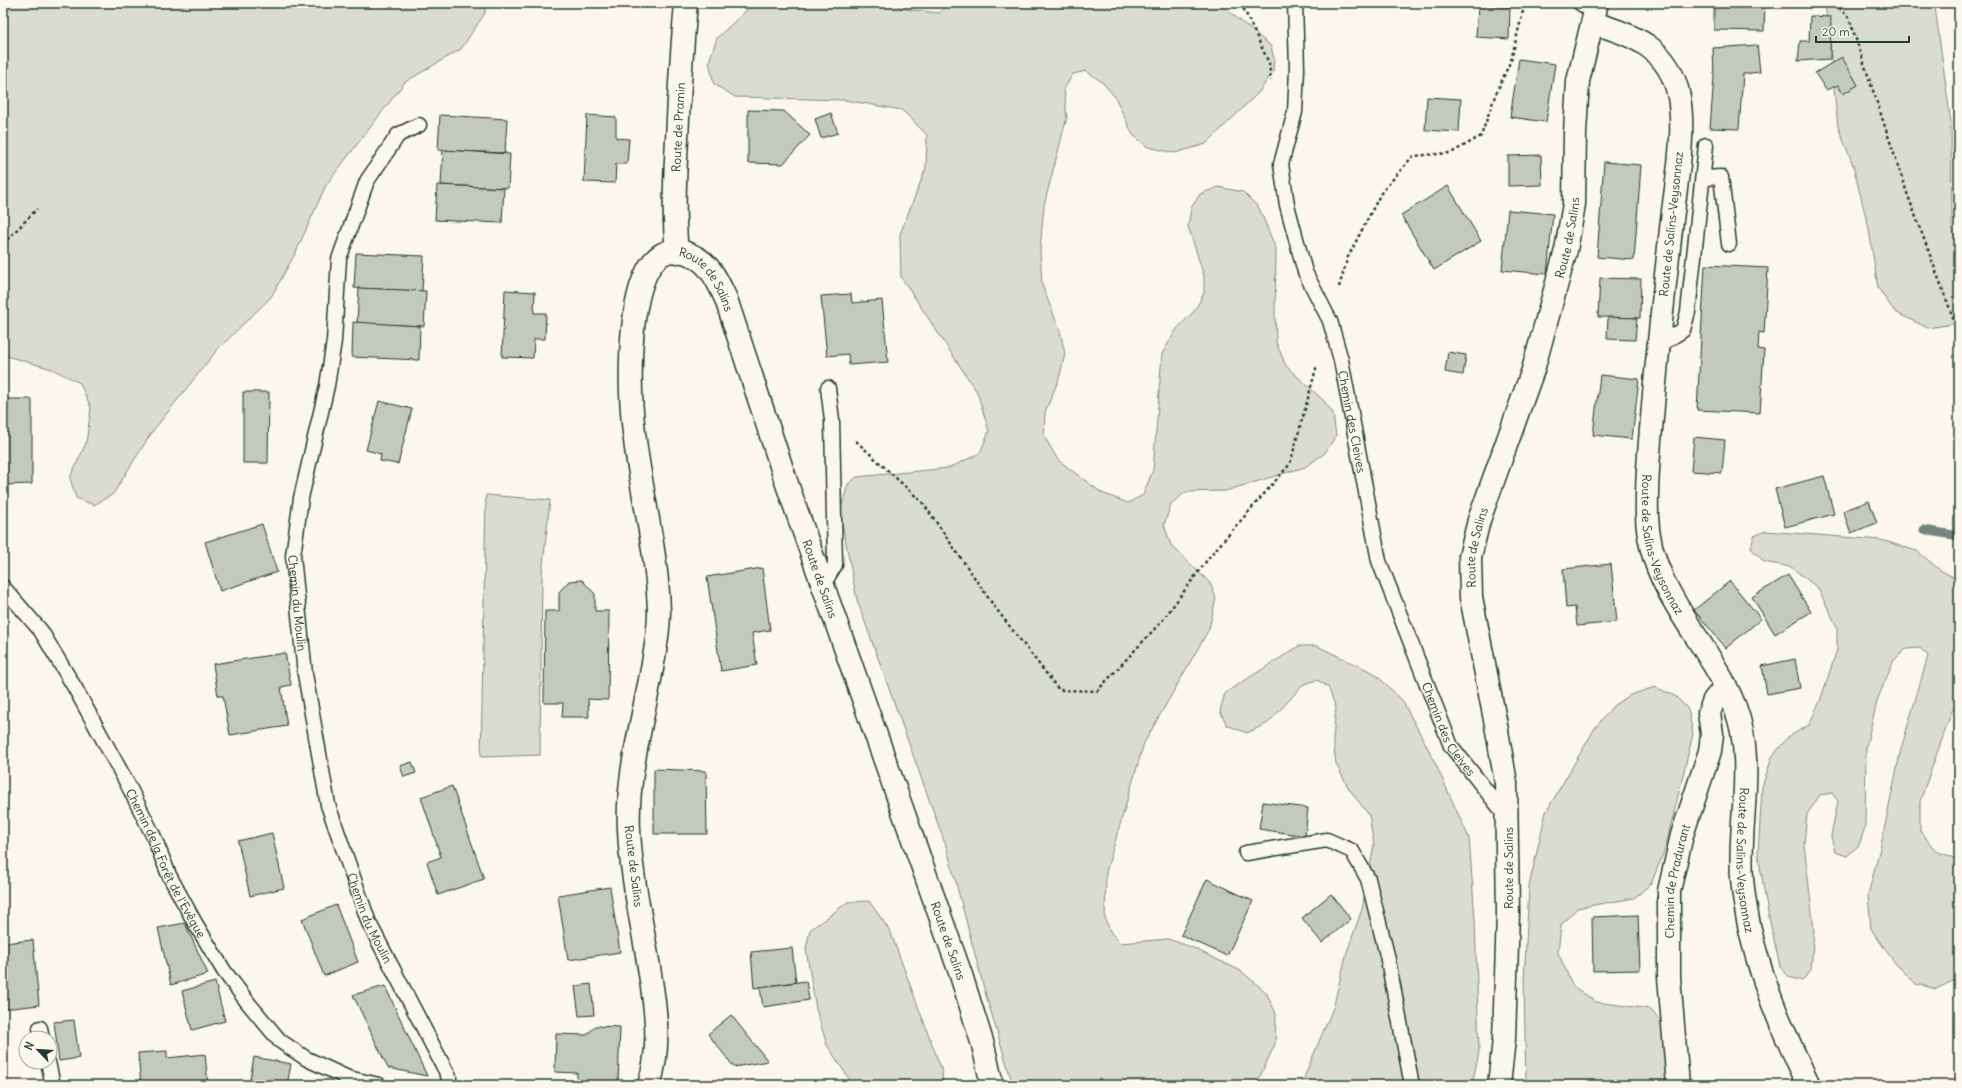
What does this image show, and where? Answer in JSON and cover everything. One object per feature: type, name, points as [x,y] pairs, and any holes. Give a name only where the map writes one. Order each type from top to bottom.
[{"type":"street","name":"Route de Pramin","points":[[677,252],[674,223],[676,165],[680,71],[686,3]]},
{"type":"street","name":"Route de Salins","points":[[1499,1085],[1504,1039],[1507,945],[1506,783],[1498,732],[1471,597],[1470,557],[1479,520],[1533,370],[1566,250],[1574,204],[1575,133],[1578,81],[1591,10]]},
{"type":"street","name":"Route de Salins-Veysonnaz","points":[[1591,10],[1654,50],[1670,73],[1679,98],[1680,145],[1658,346],[1647,484],[1648,533],[1655,561],[1670,595],[1707,654],[1736,710],[1743,750],[1744,790],[1742,878],[1750,930],[1756,956],[1774,1007],[1809,1085]]},
{"type":"street","name":"Route de Salins","points":[[649,1085],[656,1054],[656,1022],[630,849],[628,820],[633,771],[658,630],[658,603],[633,417],[631,351],[639,294],[646,273],[656,258],[663,254],[677,252],[689,254],[705,265],[720,286],[726,299],[767,425],[961,975],[983,1045],[992,1085]]},
{"type":"street","name":"Chemin de Pradurant","points":[[1678,1085],[1669,977],[1669,891],[1682,835],[1710,751],[1712,734],[1709,713],[1714,700],[1725,687]]},
{"type":"lane","name":"Chemin des Cleives","points":[[1295,3],[1297,69],[1295,112],[1281,164],[1287,205],[1305,272],[1330,321],[1341,360],[1379,561],[1450,746],[1507,817]]},
{"type":"lane","name":"Chemin du Moulin","points":[[419,125],[398,134],[367,181],[339,260],[334,341],[328,379],[301,498],[293,556],[306,674],[328,804],[369,923],[449,1077],[448,1085]]},
{"type":"lane","points":[[1658,346],[1682,330],[1688,312],[1704,178],[1706,145]]},
{"type":"lane","points":[[1704,178],[1721,177],[1729,244]]},
{"type":"lane","points":[[823,585],[835,565],[832,420],[828,388]]},
{"type":"lane","name":"Chemin de la Forêt de l'Evêque","points":[[3,588],[41,631],[75,688],[127,783],[153,835],[169,875],[195,923],[224,971],[280,1041],[307,1059],[348,1078],[379,1085]]},
{"type":"lane","points":[[1246,853],[1327,840],[1352,851],[1368,879],[1386,948],[1412,1085]]},
{"type":"lane","points":[[50,1070],[53,1085]]},
{"type":"path","points":[[1241,3],[1269,63],[1272,86]]},
{"type":"path","points":[[832,420],[923,503],[994,606],[1059,690],[1097,690],[1162,621],[1210,556],[1290,464],[1348,257],[1381,193],[1413,156],[1452,153],[1481,136],[1495,96],[1511,60],[1526,3]]},
{"type":"path","points":[[1835,3],[1849,18],[1907,193],[1954,320],[1959,326]]},
{"type":"path","points":[[3,244],[37,209]]},
{"type":"shaded area","points":[[3,3],[485,3],[485,13],[461,49],[405,82],[326,185],[296,252],[271,297],[217,350],[152,432],[113,494],[94,505],[76,498],[70,478],[86,443],[91,408],[80,383],[52,369],[3,355]]},
{"type":"shaded area","points":[[754,3],[894,3],[905,9],[939,13],[948,3],[1214,3],[1226,9],[1271,46],[1274,59],[1273,72],[1259,92],[1206,144],[1175,153],[1148,147],[1133,135],[1115,97],[1102,82],[1086,71],[1073,74],[1064,89],[1067,117],[1044,205],[1040,250],[1042,285],[1060,331],[1065,354],[1059,379],[1045,412],[1044,436],[1058,460],[1102,493],[1128,503],[1143,495],[1153,470],[1162,354],[1176,330],[1195,310],[1204,293],[1204,276],[1188,226],[1191,208],[1200,194],[1218,187],[1243,192],[1259,208],[1276,249],[1276,342],[1286,366],[1323,400],[1333,413],[1336,436],[1324,454],[1305,467],[1225,491],[1186,492],[1171,504],[1164,525],[1171,545],[1210,583],[1216,598],[1209,629],[1144,743],[1106,872],[1105,919],[1111,933],[1121,943],[1168,939],[1191,947],[1241,971],[1266,992],[1276,1014],[1275,1044],[1256,1085],[1013,1085],[985,992],[947,849],[857,600],[840,512],[848,484],[857,477],[949,468],[980,453],[989,431],[977,392],[901,277],[900,234],[926,168],[927,135],[902,110],[845,100],[735,97],[714,84],[709,61],[717,38]]},
{"type":"shaded area","points":[[1825,3],[1932,3],[1935,7],[1951,123],[1952,227],[1959,251],[1959,323],[1928,328],[1895,312],[1878,288],[1869,229],[1852,162],[1838,127]]},
{"type":"shaded area","points":[[486,495],[550,500],[542,574],[540,755],[481,757]]},
{"type":"shaded area","points":[[1766,531],[1881,540],[1917,551],[1940,570],[1955,578],[1959,577],[1959,699],[1952,711],[1920,801],[1920,831],[1936,851],[1959,860],[1959,978],[1936,989],[1916,984],[1894,962],[1871,929],[1868,895],[1882,840],[1901,749],[1928,656],[1920,648],[1906,649],[1894,660],[1878,698],[1866,746],[1865,827],[1859,845],[1847,856],[1835,852],[1831,836],[1838,801],[1832,793],[1820,795],[1807,814],[1804,844],[1814,930],[1811,970],[1802,981],[1789,977],[1780,966],[1768,913],[1758,855],[1762,787],[1772,757],[1788,737],[1809,725],[1820,701],[1837,650],[1837,627],[1818,588],[1791,567],[1764,562],[1751,548],[1754,536]]},
{"type":"shaded area","points":[[1299,646],[1317,646],[1374,673],[1402,700],[1430,752],[1469,838],[1475,919],[1479,1052],[1472,1085],[1301,1085],[1333,1008],[1347,952],[1362,909],[1374,845],[1369,815],[1349,789],[1336,764],[1333,738],[1336,708],[1328,687],[1317,680],[1304,684],[1268,723],[1247,733],[1227,725],[1220,711],[1225,693]]},
{"type":"shaded area","points":[[1655,687],[1675,696],[1688,709],[1693,734],[1665,849],[1651,884],[1634,898],[1577,908],[1561,925],[1558,953],[1573,986],[1596,1002],[1650,1009],[1662,1022],[1669,1085],[1526,1085],[1524,982],[1529,886],[1546,812],[1595,728],[1613,706],[1630,695]]},
{"type":"shaded area","points":[[869,901],[890,931],[942,1071],[943,1085],[853,1085],[827,1045],[816,1009],[806,949],[810,930],[848,902]]},
{"type":"building","points":[[1714,3],[1765,3],[1764,31],[1714,30]]},
{"type":"building","points":[[1478,6],[1510,7],[1509,39],[1476,37]]},
{"type":"building","points":[[1810,16],[1831,17],[1830,59],[1798,61],[1800,41],[1809,41]]},
{"type":"building","points":[[1757,45],[1760,72],[1743,74],[1739,129],[1710,128],[1714,77],[1713,48]]},
{"type":"building","points":[[1842,57],[1858,85],[1843,94],[1838,85],[1826,90],[1815,73]]},
{"type":"building","points":[[1519,59],[1555,64],[1546,122],[1510,117]]},
{"type":"building","points":[[1427,97],[1461,99],[1459,132],[1425,130]]},
{"type":"building","points":[[748,110],[784,111],[810,135],[783,164],[748,163]]},
{"type":"building","points":[[831,113],[838,133],[821,138],[815,119]]},
{"type":"building","points":[[440,115],[507,119],[505,153],[438,150]]},
{"type":"building","points":[[587,115],[616,117],[616,138],[629,139],[627,164],[616,164],[615,183],[584,182]]},
{"type":"building","points":[[443,150],[510,154],[508,188],[441,185]]},
{"type":"building","points":[[1541,155],[1542,185],[1508,186],[1508,156]]},
{"type":"building","points":[[1604,162],[1641,165],[1634,260],[1597,257]]},
{"type":"building","points":[[437,185],[504,188],[502,223],[435,220]]},
{"type":"building","points":[[1448,186],[1481,241],[1434,270],[1401,215]]},
{"type":"building","points":[[1508,210],[1553,214],[1547,274],[1502,270]]},
{"type":"building","points":[[356,253],[424,256],[422,291],[354,288]]},
{"type":"building","points":[[1705,265],[1768,268],[1764,333],[1759,332],[1758,349],[1764,350],[1760,413],[1697,410]]},
{"type":"building","points":[[1600,278],[1641,279],[1640,318],[1598,317]]},
{"type":"building","points":[[359,288],[426,291],[424,326],[357,323]]},
{"type":"building","points":[[505,290],[535,292],[534,313],[546,313],[545,339],[534,339],[533,358],[502,357]]},
{"type":"building","points":[[851,294],[852,303],[882,300],[888,362],[849,365],[848,354],[827,356],[821,296]]},
{"type":"building","points":[[1608,317],[1637,318],[1635,340],[1607,339]]},
{"type":"building","points":[[353,322],[420,326],[419,360],[352,357]]},
{"type":"building","points":[[1448,352],[1466,355],[1463,375],[1445,372]]},
{"type":"building","points":[[1600,375],[1639,379],[1632,439],[1593,435]]},
{"type":"building","points":[[243,392],[269,392],[268,463],[243,463]]},
{"type":"building","points":[[3,399],[32,399],[32,484],[3,485]]},
{"type":"building","points":[[379,401],[412,409],[398,464],[380,461],[381,454],[366,450]]},
{"type":"building","points":[[1694,437],[1725,440],[1722,473],[1691,471]]},
{"type":"building","points":[[1824,476],[1834,514],[1785,527],[1775,489]]},
{"type":"building","points":[[1869,501],[1877,523],[1851,533],[1843,511]]},
{"type":"building","points":[[262,524],[277,572],[220,591],[205,542]]},
{"type":"building","points":[[1611,564],[1617,622],[1577,626],[1575,607],[1566,608],[1563,569]]},
{"type":"building","points":[[762,568],[770,630],[752,633],[757,665],[721,671],[707,577]]},
{"type":"building","points":[[1788,575],[1811,612],[1775,634],[1752,597]]},
{"type":"building","points":[[582,580],[595,594],[595,611],[609,611],[608,700],[588,699],[589,717],[562,717],[563,703],[544,703],[545,611],[559,611],[559,592],[569,581]]},
{"type":"building","points":[[1730,581],[1761,619],[1726,648],[1694,610]]},
{"type":"building","points":[[285,653],[291,685],[281,687],[287,726],[230,735],[223,696],[218,696],[213,664]]},
{"type":"building","points":[[1795,659],[1800,688],[1767,694],[1762,666]]},
{"type":"building","points":[[412,762],[416,773],[404,777],[400,766]]},
{"type":"building","points":[[654,769],[706,771],[707,834],[654,834]]},
{"type":"building","points":[[452,786],[484,879],[438,895],[427,862],[441,857],[421,797]]},
{"type":"building","points":[[1263,802],[1308,808],[1305,836],[1259,829]]},
{"type":"building","points":[[272,833],[284,888],[250,896],[238,841]]},
{"type":"building","points":[[1207,879],[1253,901],[1227,956],[1181,935]]},
{"type":"building","points":[[610,887],[620,952],[568,960],[558,895]]},
{"type":"building","points":[[1331,894],[1351,919],[1322,943],[1302,918]]},
{"type":"building","points":[[336,905],[358,962],[324,976],[302,919]]},
{"type":"building","points":[[1638,915],[1640,970],[1593,971],[1592,917]]},
{"type":"building","points":[[185,923],[208,974],[171,985],[158,928]]},
{"type":"building","points":[[33,940],[39,1005],[3,1009],[3,943]]},
{"type":"building","points":[[792,948],[796,982],[754,988],[751,952]]},
{"type":"building","points":[[806,981],[809,1000],[763,1007],[760,987]]},
{"type":"building","points":[[215,982],[225,1021],[192,1030],[182,991]]},
{"type":"building","points":[[591,984],[594,1015],[579,1016],[575,986]]},
{"type":"building","points":[[385,986],[427,1076],[388,1068],[353,995]]},
{"type":"building","points":[[731,1015],[768,1061],[734,1067],[708,1034]]},
{"type":"building","points":[[74,1020],[79,1058],[59,1061],[58,1030],[55,1030],[54,1022]]},
{"type":"building","points":[[595,1026],[620,1027],[618,1085],[577,1085],[577,1073],[555,1072],[556,1034],[587,1035]]},
{"type":"building","points":[[167,1051],[167,1058],[205,1054],[208,1085],[141,1085],[138,1053]]},
{"type":"building","points":[[254,1057],[291,1064],[287,1085],[249,1085]]},
{"type":"building","points":[[569,1082],[569,1085],[546,1085]]},
{"type":"waterway","points":[[1924,530],[1959,536]]}]
